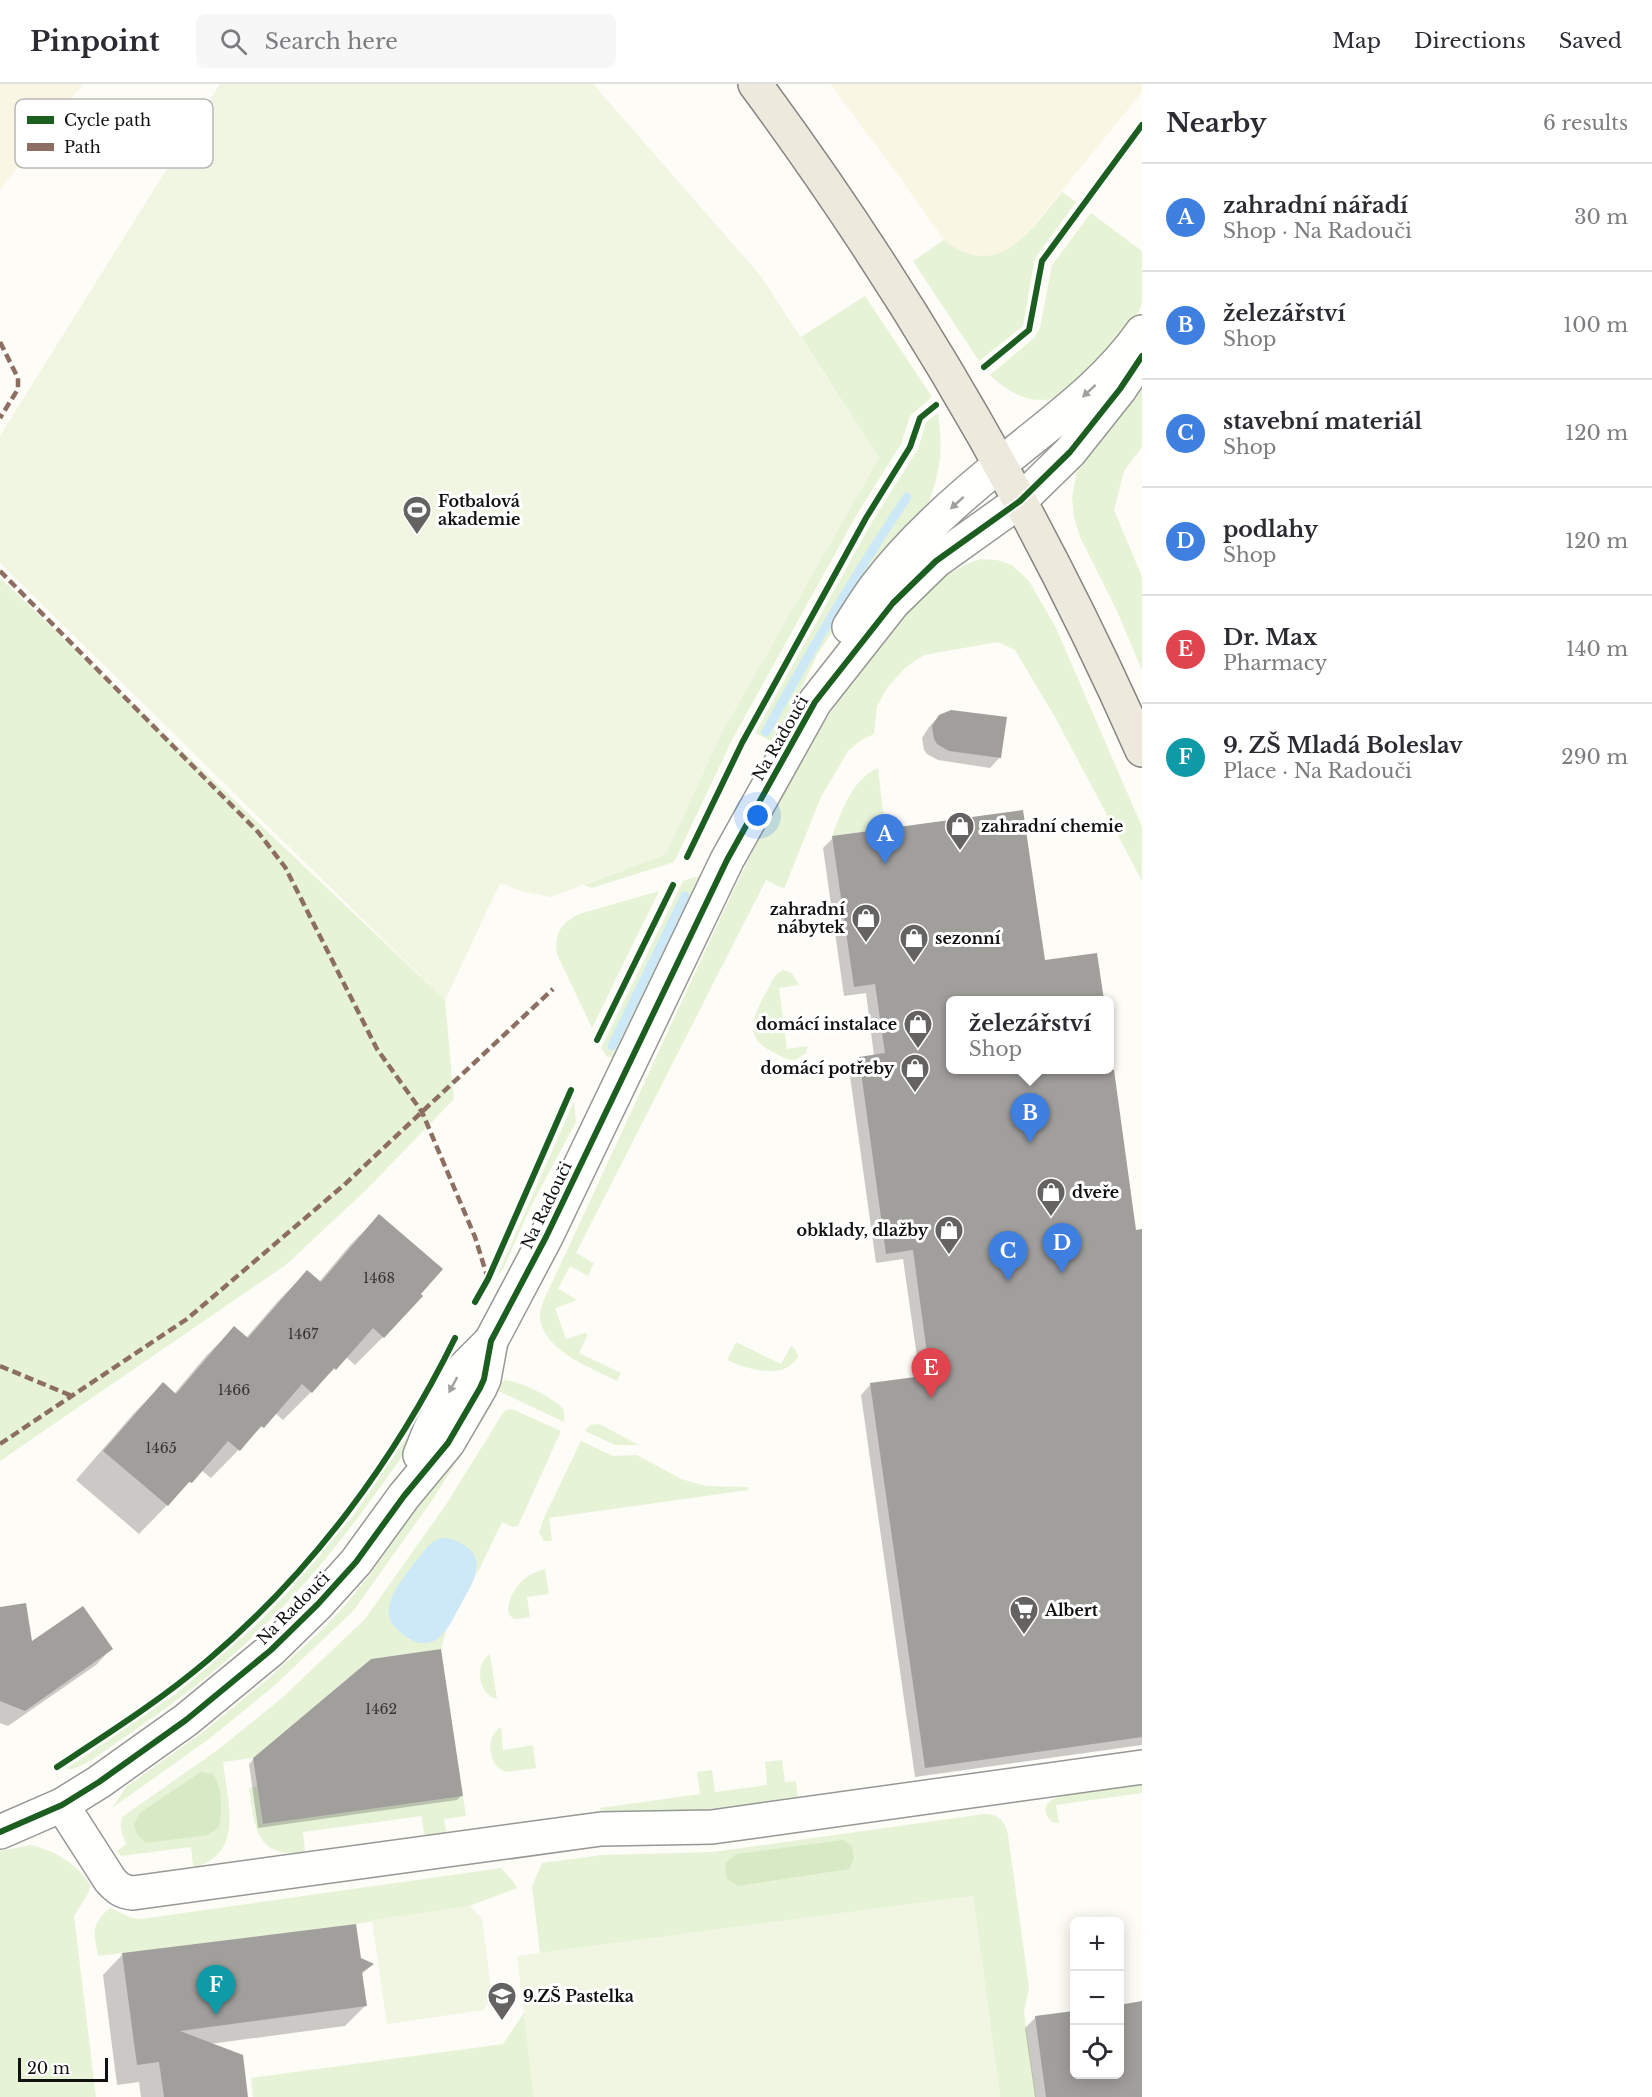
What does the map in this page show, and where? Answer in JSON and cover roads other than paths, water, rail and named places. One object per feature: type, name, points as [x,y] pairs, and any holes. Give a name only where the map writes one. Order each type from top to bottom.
[{"type":"main road","points":[[755,84],[864,241],[957,388],[1020,501],[1082,620],[1142,750]]},
{"type":"street","points":[[815,702],[837,645],[878,584],[928,528],[1000,464],[1068,411],[1108,373],[1142,332]]},
{"type":"street","name":"Na Radouči","points":[[0,1833],[62,1805],[99,1782],[186,1720],[271,1650],[318,1604],[356,1562],[404,1496],[430,1430],[458,1377],[491,1341],[546,1237],[727,860],[815,702],[893,603],[936,561],[1020,501],[1070,452],[1120,389],[1142,356]]},
{"type":"street","points":[[62,1805],[110,1880],[116,1887],[133,1893],[601,1828],[712,1827],[1142,1767]]},
{"type":"water","points":[[441,1538],[467,1547],[473,1553],[477,1568],[469,1590],[444,1632],[432,1642],[416,1642],[404,1636],[394,1626],[389,1617],[389,1607],[398,1585],[406,1574],[427,1547]]},
{"type":"waterway","points":[[766,732],[834,613],[907,497]]},
{"type":"waterway","points":[[612,1046],[685,896]]},
{"type":"place","name":"Fotbalová akademie","points":[[417,536]]},
{"type":"place","name":"zahradní chemie","points":[[960,852]]},
{"type":"place","name":"zahradní nářadí","points":[[885,864]]},
{"type":"place","name":"zahradní nábytek","points":[[866,944]]},
{"type":"place","name":"sezonní","points":[[914,964]]},
{"type":"place","name":"domácí instalace","points":[[918,1050]]},
{"type":"place","name":"domácí potřeby","points":[[915,1094]]},
{"type":"place","name":"železářství","points":[[1030,1143]]},
{"type":"place","name":"dveře","points":[[1051,1218]]},
{"type":"place","name":"obklady, dlažby","points":[[949,1256]]},
{"type":"place","name":"podlahy","points":[[1062,1273]]},
{"type":"place","name":"stavební materiál","points":[[1008,1281]]},
{"type":"place","name":"Dr. Max","points":[[931,1398]]},
{"type":"place","name":"Albert","points":[[1024,1636]]},
{"type":"place","name":"9. ZŠ Mladá Boleslav","points":[[216,2015]]},
{"type":"place","name":"9.ZŠ Pastelka","points":[[502,2022]]}]
